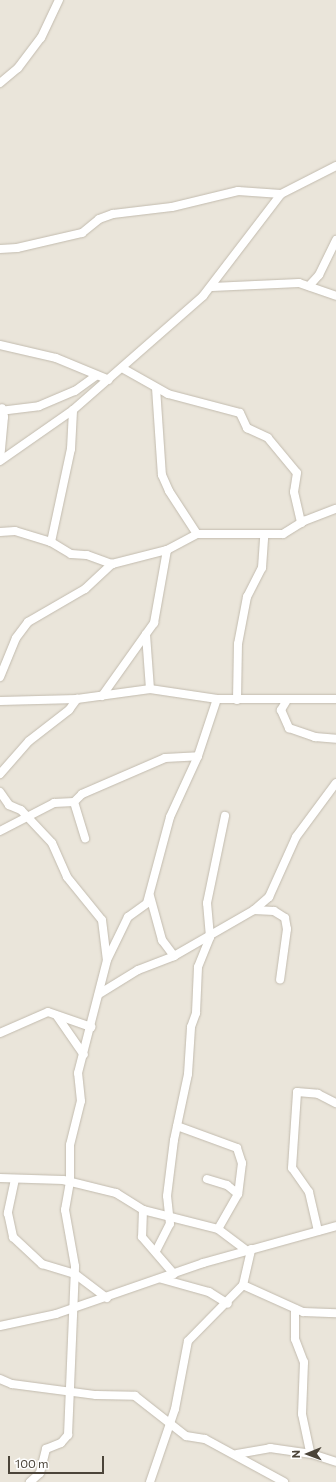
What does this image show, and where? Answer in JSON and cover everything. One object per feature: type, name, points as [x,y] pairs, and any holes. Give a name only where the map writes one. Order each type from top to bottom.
[{"type":"street","points":[[0,83],[18,68],[41,38],[59,0]]},
{"type":"street","points":[[0,461],[73,410],[109,380],[212,287],[281,194],[336,166]]},
{"type":"street","points":[[2,248],[82,233],[99,219],[113,214],[172,206],[233,192],[261,190],[281,194]]},
{"type":"street","points":[[309,286],[317,278],[336,240]]},
{"type":"street","points":[[212,287],[309,286],[336,296]]},
{"type":"street","points":[[0,345],[56,358],[96,376],[109,380]]},
{"type":"street","points":[[122,368],[156,388],[203,404],[236,410],[246,428],[268,438],[297,473],[294,492],[301,523]]},
{"type":"street","points":[[0,461],[1,410],[43,405],[96,376]]},
{"type":"street","points":[[156,388],[162,475],[168,491],[197,534]]},
{"type":"street","points":[[51,542],[71,449],[73,410]]},
{"type":"street","points":[[0,677],[16,638],[28,622],[86,589],[112,564],[167,550],[197,534],[264,536],[287,533],[301,523],[336,509]]},
{"type":"street","points":[[0,532],[15,531],[51,542],[71,554],[87,555],[112,564]]},
{"type":"street","points":[[237,700],[238,644],[247,597],[262,568],[264,536]]},
{"type":"street","points":[[102,696],[154,623],[167,550]]},
{"type":"street","points":[[146,634],[151,658],[150,689]]},
{"type":"street","points":[[0,701],[77,699],[150,689],[217,699],[336,699]]},
{"type":"street","points":[[0,774],[29,740],[68,710],[77,699]]},
{"type":"street","points":[[30,1482],[40,1473],[46,1449],[67,1438],[71,1389],[71,1309],[74,1274],[65,1210],[70,1182],[71,1136],[81,1101],[77,1081],[107,960],[128,917],[142,910],[150,895],[154,869],[170,817],[198,756],[217,699]]},
{"type":"street","points":[[287,700],[282,710],[289,728],[315,737],[336,739]]},
{"type":"street","points":[[0,831],[30,818],[54,803],[74,802],[82,794],[165,758],[198,756]]},
{"type":"street","points":[[99,994],[138,970],[174,956],[210,937],[254,910],[269,897],[296,837],[336,783]]},
{"type":"street","points":[[0,792],[9,806],[30,818],[52,843],[67,876],[102,920],[107,960]]},
{"type":"street","points":[[74,802],[85,838]]},
{"type":"street","points":[[156,1251],[167,1233],[170,1215],[168,1187],[177,1126],[188,1074],[190,1027],[196,1013],[198,967],[210,937],[207,903],[225,816]]},
{"type":"street","points":[[150,895],[162,940],[174,956]]},
{"type":"street","points":[[254,910],[274,910],[285,918],[287,929],[280,980]]},
{"type":"street","points":[[0,1033],[44,1013],[91,1027]]},
{"type":"street","points":[[57,1016],[84,1055]]},
{"type":"street","points":[[318,1231],[309,1192],[292,1168],[297,1092],[318,1094],[336,1103]]},
{"type":"street","points":[[177,1126],[237,1148],[242,1163],[238,1194],[218,1229]]},
{"type":"street","points":[[0,1178],[70,1182],[116,1193],[143,1210],[170,1215],[218,1229],[249,1250]]},
{"type":"street","points":[[15,1179],[8,1213],[13,1237],[45,1267],[74,1274],[107,1298]]},
{"type":"street","points":[[207,1179],[232,1187],[238,1194]]},
{"type":"street","points":[[143,1210],[142,1237],[156,1251],[174,1274]]},
{"type":"street","points":[[0,1326],[71,1309],[249,1250],[336,1226]]},
{"type":"street","points":[[150,1482],[171,1423],[188,1342],[228,1304],[243,1285],[249,1250]]},
{"type":"street","points":[[162,1279],[209,1292],[228,1304]]},
{"type":"street","points":[[243,1285],[295,1309],[315,1314],[336,1313]]},
{"type":"street","points":[[295,1309],[295,1338],[304,1362],[302,1414],[310,1453]]},
{"type":"street","points":[[0,1379],[12,1384],[71,1389],[96,1394],[135,1396],[186,1436],[205,1439],[237,1454],[284,1482]]},
{"type":"street","points":[[237,1454],[270,1448],[310,1453],[336,1462]]},
{"type":"shaded area","points":[[0,0],[336,0],[336,1482],[0,1482]]}]
